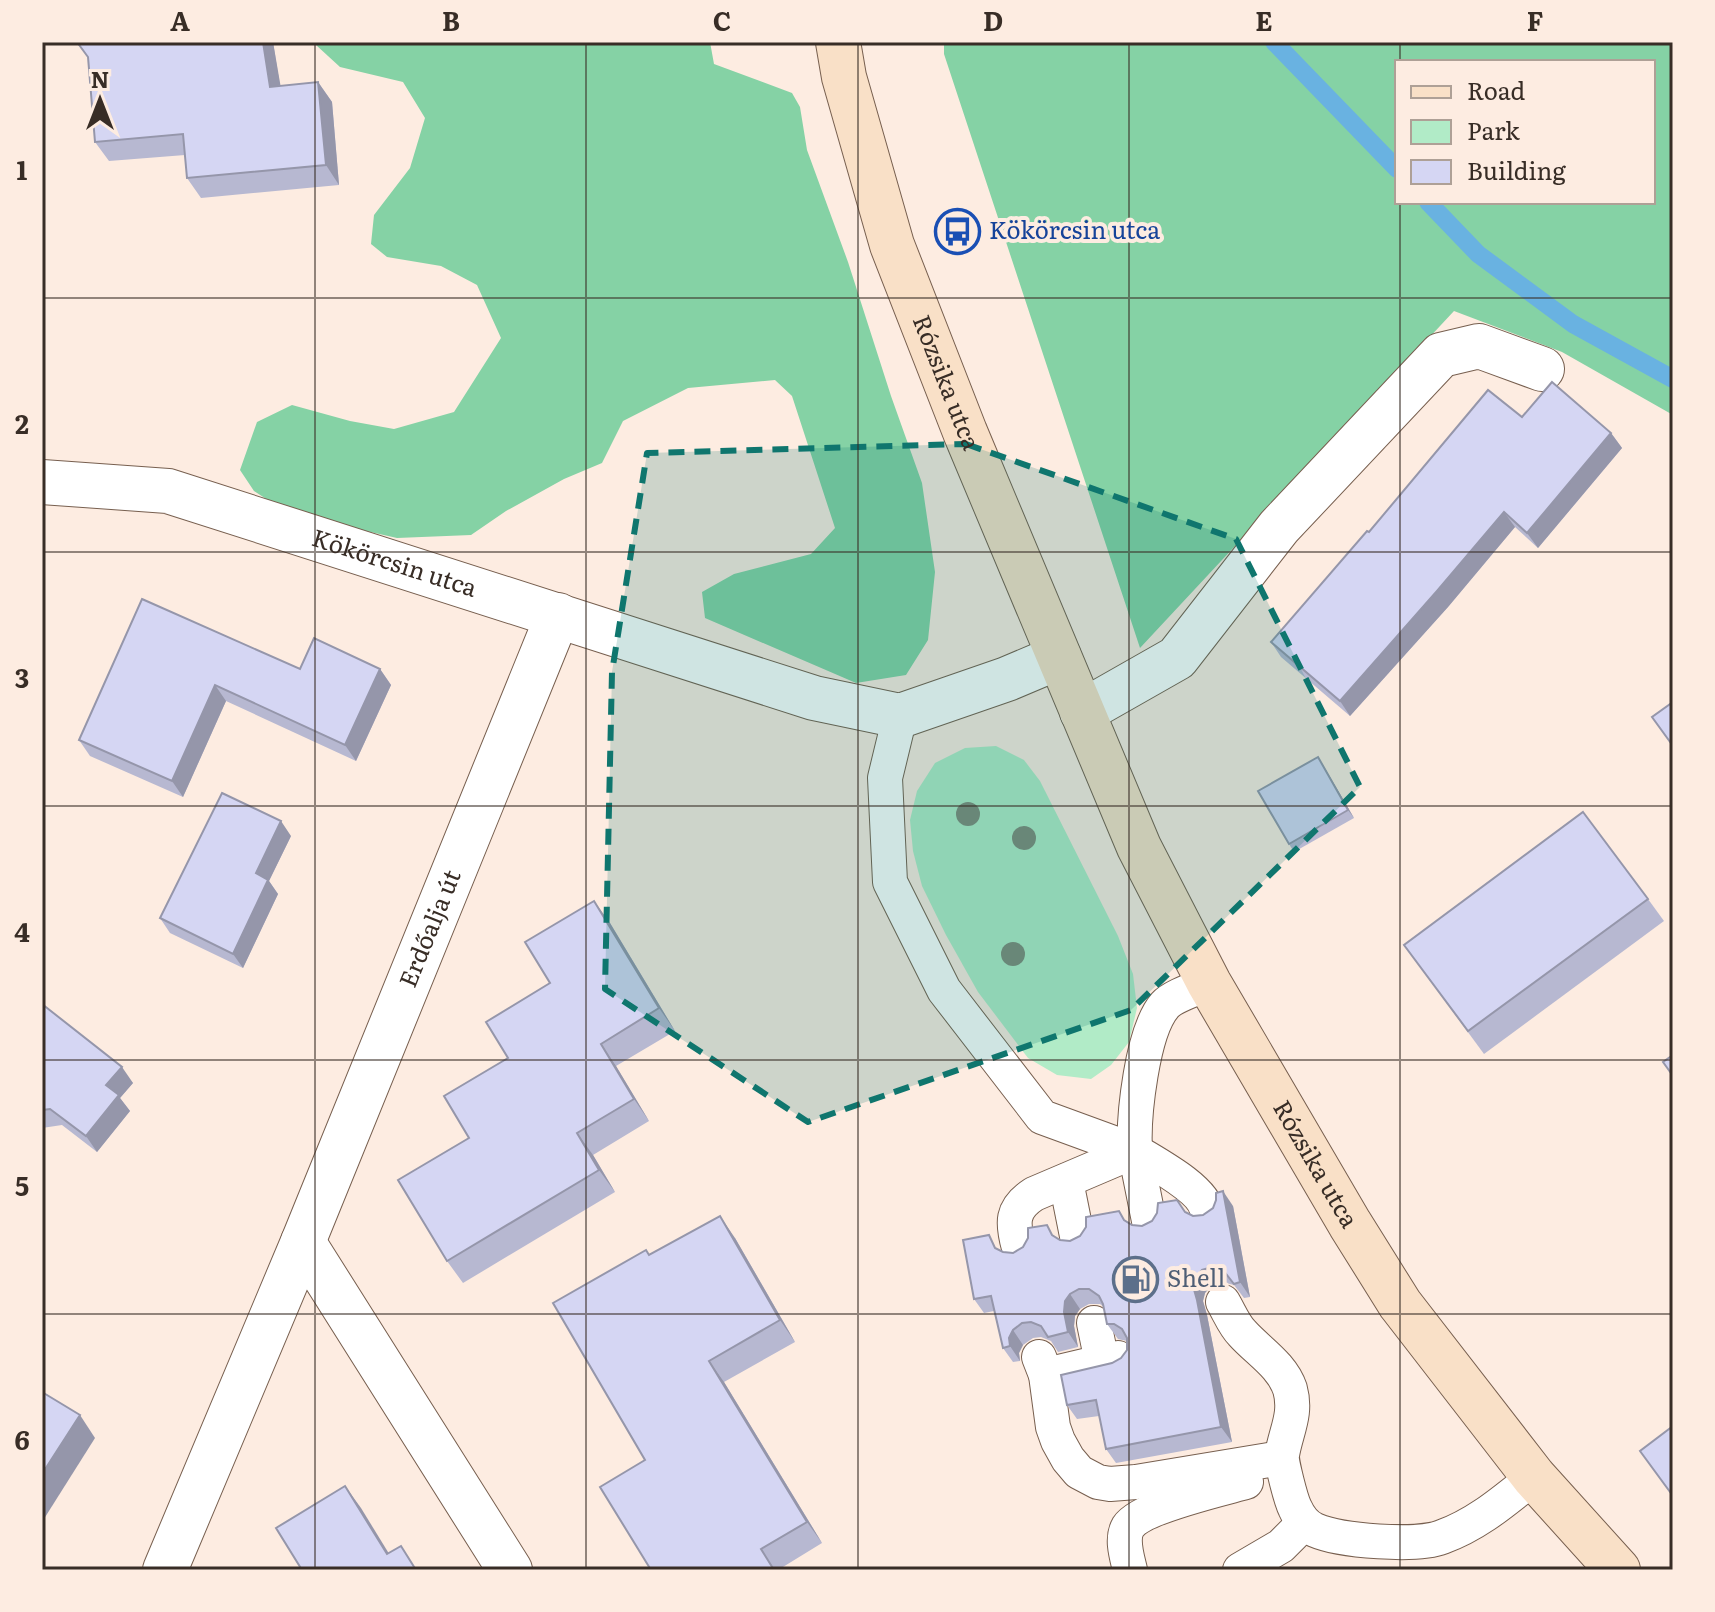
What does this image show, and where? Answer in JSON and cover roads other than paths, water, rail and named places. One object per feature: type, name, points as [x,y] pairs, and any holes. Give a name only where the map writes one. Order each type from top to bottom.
[{"type":"main road","name":"Rózsika utca","points":[[838,42],[844,77],[892,245],[965,432],[1139,847],[1209,983],[1400,1304],[1534,1477],[1618,1570]]},
{"type":"street","points":[[1082,712],[1177,658],[1279,527],[1441,355],[1479,346],[1542,369]]},
{"type":"street","name":"Kökörcsin utca","points":[[42,482],[168,491],[814,698],[900,716]]},
{"type":"street","name":"Erdőalja út","points":[[165,1570],[303,1242],[558,615]]},
{"type":"street","points":[[900,716],[1007,679],[1059,657]]},
{"type":"street","points":[[303,1242],[510,1570]]},
{"type":"lane","points":[[900,716],[885,778],[890,882],[944,990],[1042,1117],[1135,1151],[1187,1184],[1206,1205],[1207,1211]]},
{"type":"lane","points":[[1149,1221],[1134,1134],[1144,1058],[1152,1030],[1167,1003],[1209,983]]},
{"type":"lane","points":[[1019,1248],[1014,1231],[1015,1212],[1023,1201],[1135,1151]]},
{"type":"lane","points":[[1066,1181],[1077,1236]]},
{"type":"lane","points":[[1223,1302],[1224,1335],[1274,1362],[1290,1389],[1293,1414],[1283,1464],[1295,1508],[1288,1546]]},
{"type":"lane","points":[[1094,1323],[1110,1360],[1042,1366],[1053,1427],[1068,1459],[1079,1472],[1098,1482],[1110,1484],[1283,1464]]},
{"type":"lane","points":[[1130,1570],[1124,1544],[1127,1529],[1138,1517],[1283,1464]]},
{"type":"lane","points":[[1240,1570],[1314,1530],[1339,1538],[1411,1542],[1439,1539],[1485,1515],[1534,1477]]},
{"type":"waterway","points":[[1274,42],[1395,167]]},
{"type":"waterway","points":[[1430,204],[1478,254],[1573,324],[1673,379]]},
{"type":"place","name":"Kökörcsin utca","points":[[958,231]]},
{"type":"place","name":"Shell","points":[[1136,1279]]}]
